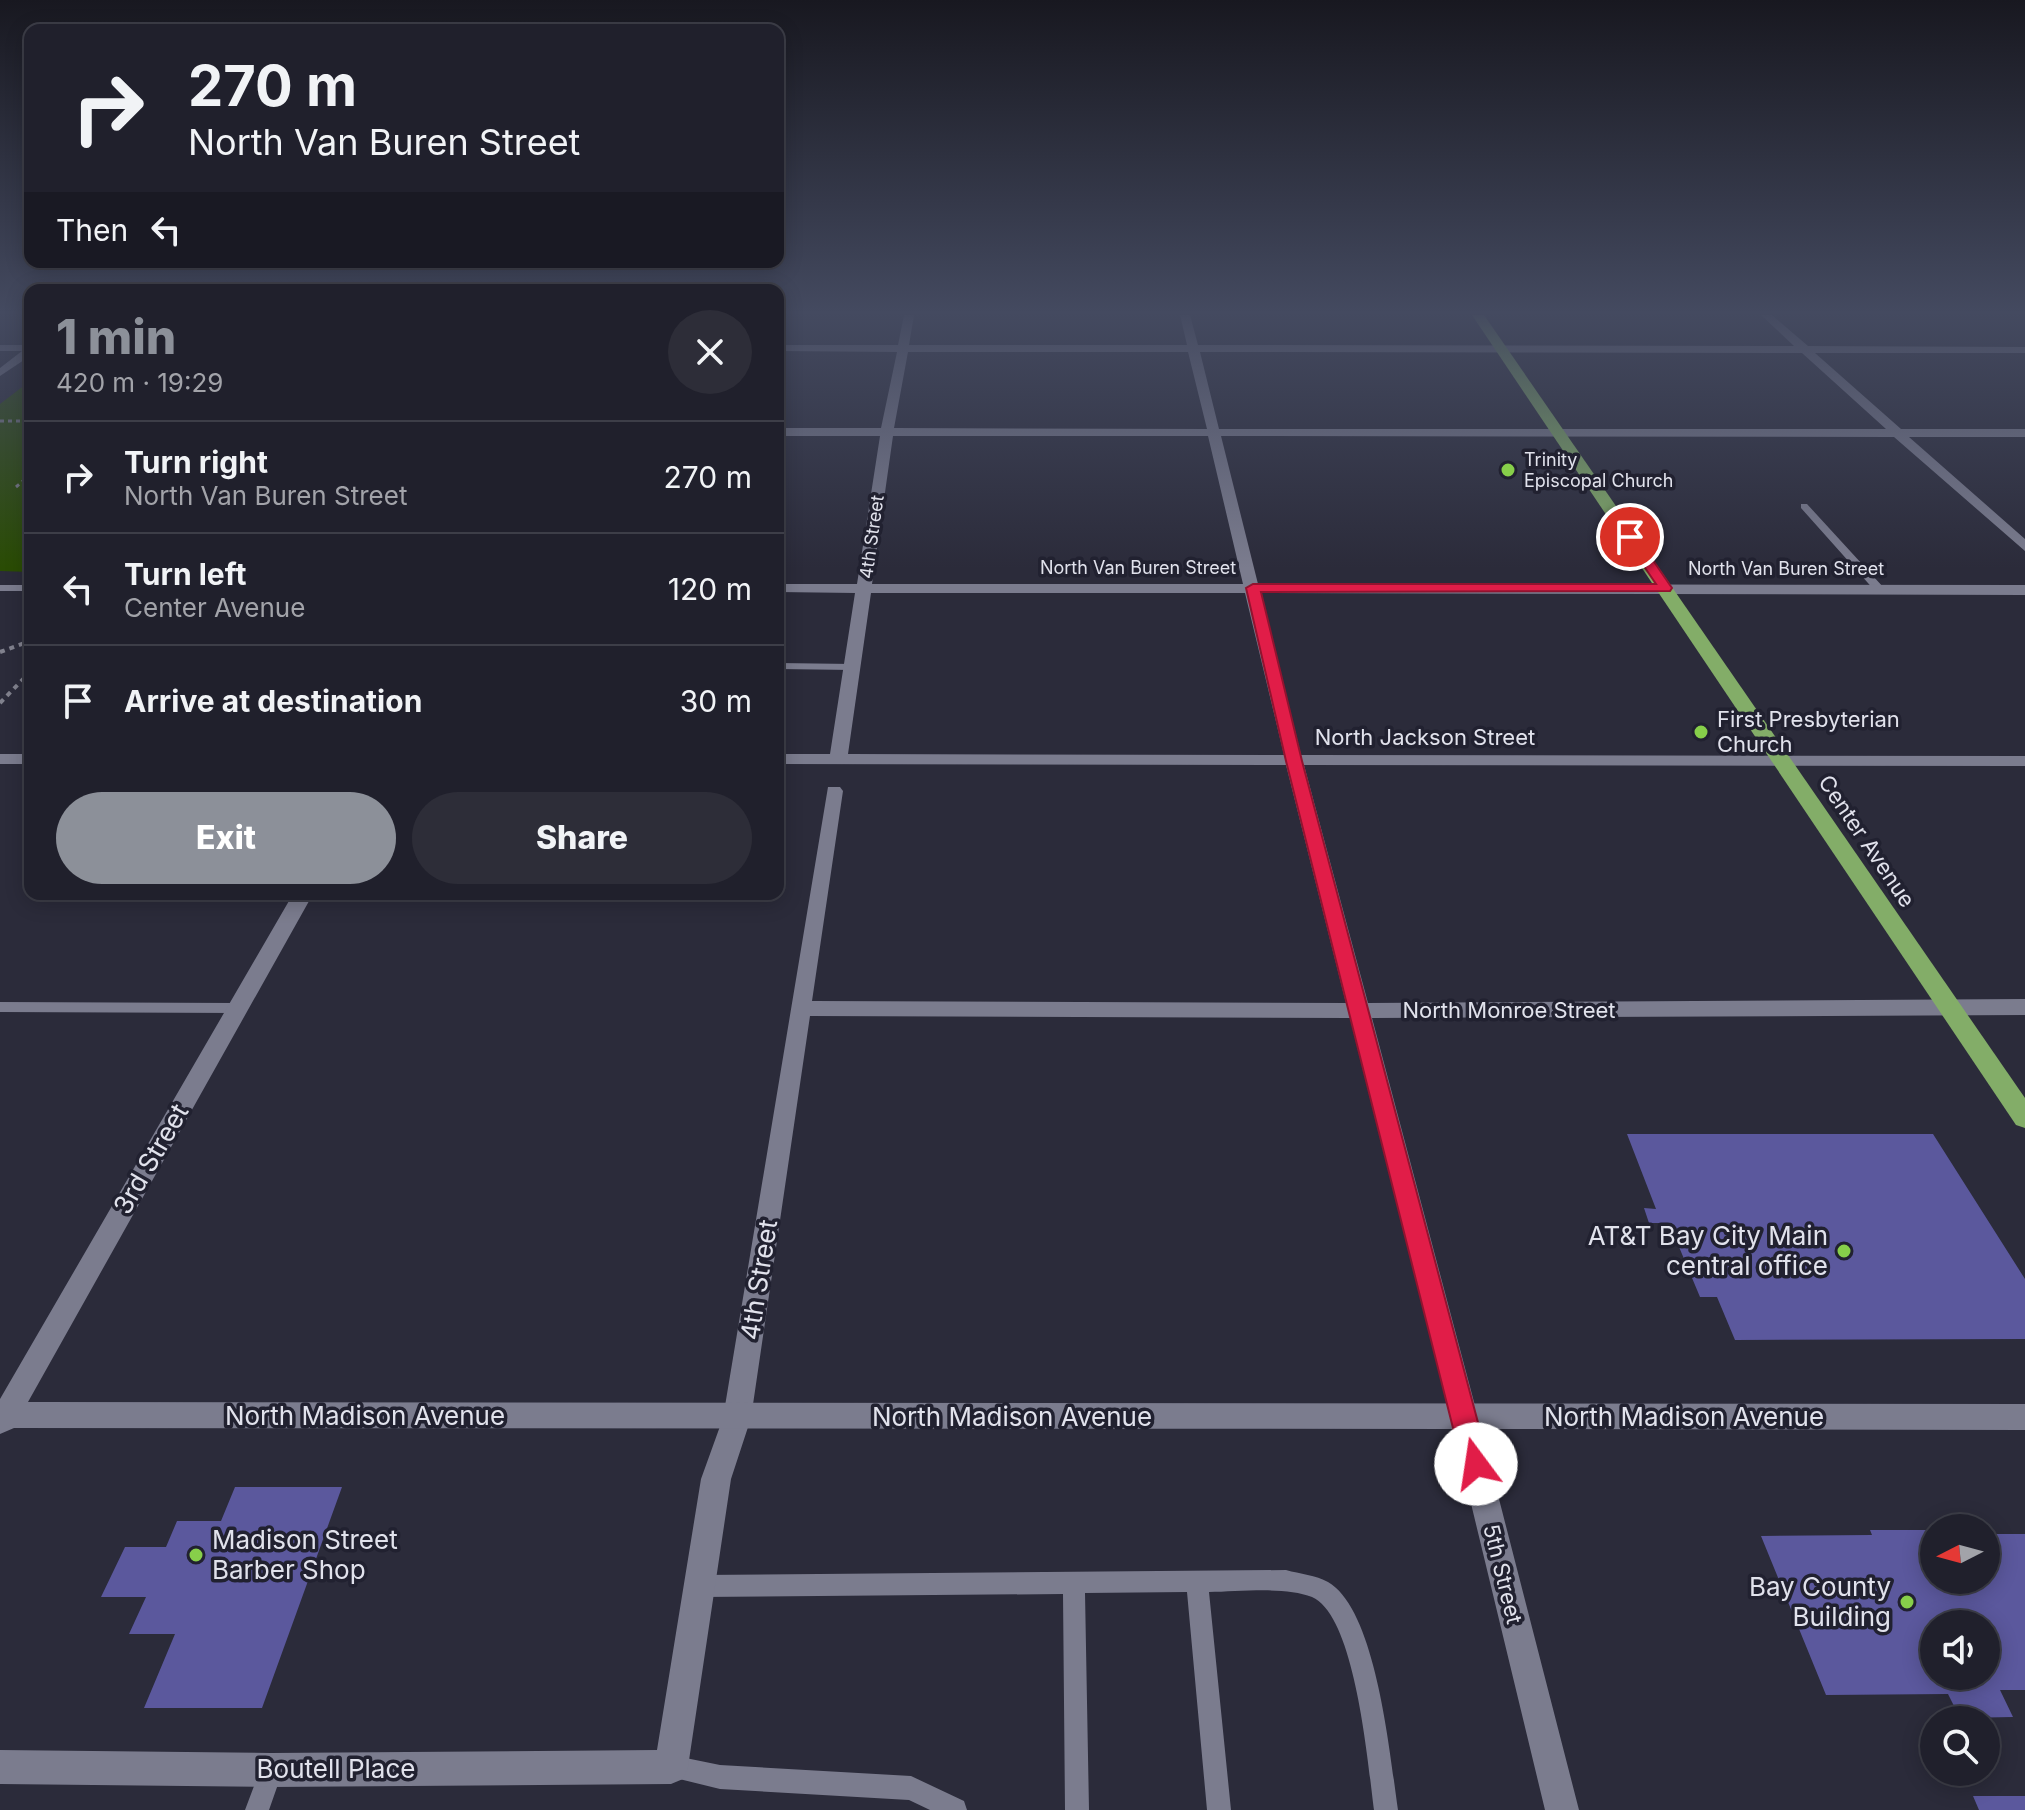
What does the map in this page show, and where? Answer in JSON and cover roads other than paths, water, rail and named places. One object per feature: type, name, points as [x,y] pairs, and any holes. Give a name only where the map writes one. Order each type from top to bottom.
[{"type":"highway","name":"Center Avenue","points":[[1537,399],[2025,1118]]},
{"type":"street","name":"4th Street","points":[[838,760],[894,399]]},
{"type":"street","name":"5th Street","points":[[1207,399],[1294,761],[1562,1810]]},
{"type":"street","points":[[1860,399],[2025,547]]},
{"type":"street","points":[[784,432],[2025,433]]},
{"type":"street","name":"North Van Buren Street","points":[[784,588],[2025,590]]},
{"type":"street","points":[[0,759],[24,759]]},
{"type":"street","name":"North Jackson Street","points":[[784,759],[2025,761]]},
{"type":"street","name":"4th Street","points":[[671,1767],[716,1479],[737,1418],[834,791]]},
{"type":"street","name":"3rd Street","points":[[2,1418],[299,900]]},
{"type":"street","name":"North Monroe Street","points":[[801,1008],[1360,1011],[2025,1007]]},
{"type":"street","name":"North Madison Avenue","points":[[2,1418],[2025,1417]]},
{"type":"street","name":"Boutell Place","points":[[0,1767],[271,1770],[671,1767]]},
{"type":"lane","points":[[1804,506],[1880,590]]},
{"type":"lane","points":[[0,588],[24,588]]},
{"type":"lane","points":[[784,666],[853,667]]},
{"type":"lane","points":[[0,1007],[236,1008]]},
{"type":"lane","points":[[1197,1581],[1219,1810]]},
{"type":"lane","points":[[700,1586],[1286,1581],[1323,1590],[1342,1611],[1353,1635],[1366,1683],[1386,1810]]},
{"type":"lane","points":[[1074,1585],[1077,1810]]},
{"type":"lane","points":[[671,1767],[720,1777],[911,1788],[955,1810]]},
{"type":"lane","points":[[257,1810],[271,1770]]},
{"type":"place","name":"Trinity Episcopal Church","points":[[1508,470]]},
{"type":"place","name":"First Presbyterian Church","points":[[1701,732]]},
{"type":"place","name":"AT&T Bay City Main central office","points":[[1844,1251]]},
{"type":"place","name":"Madison Street Barber Shop","points":[[196,1555]]},
{"type":"place","name":"Bay County Building","points":[[1907,1602]]}]
